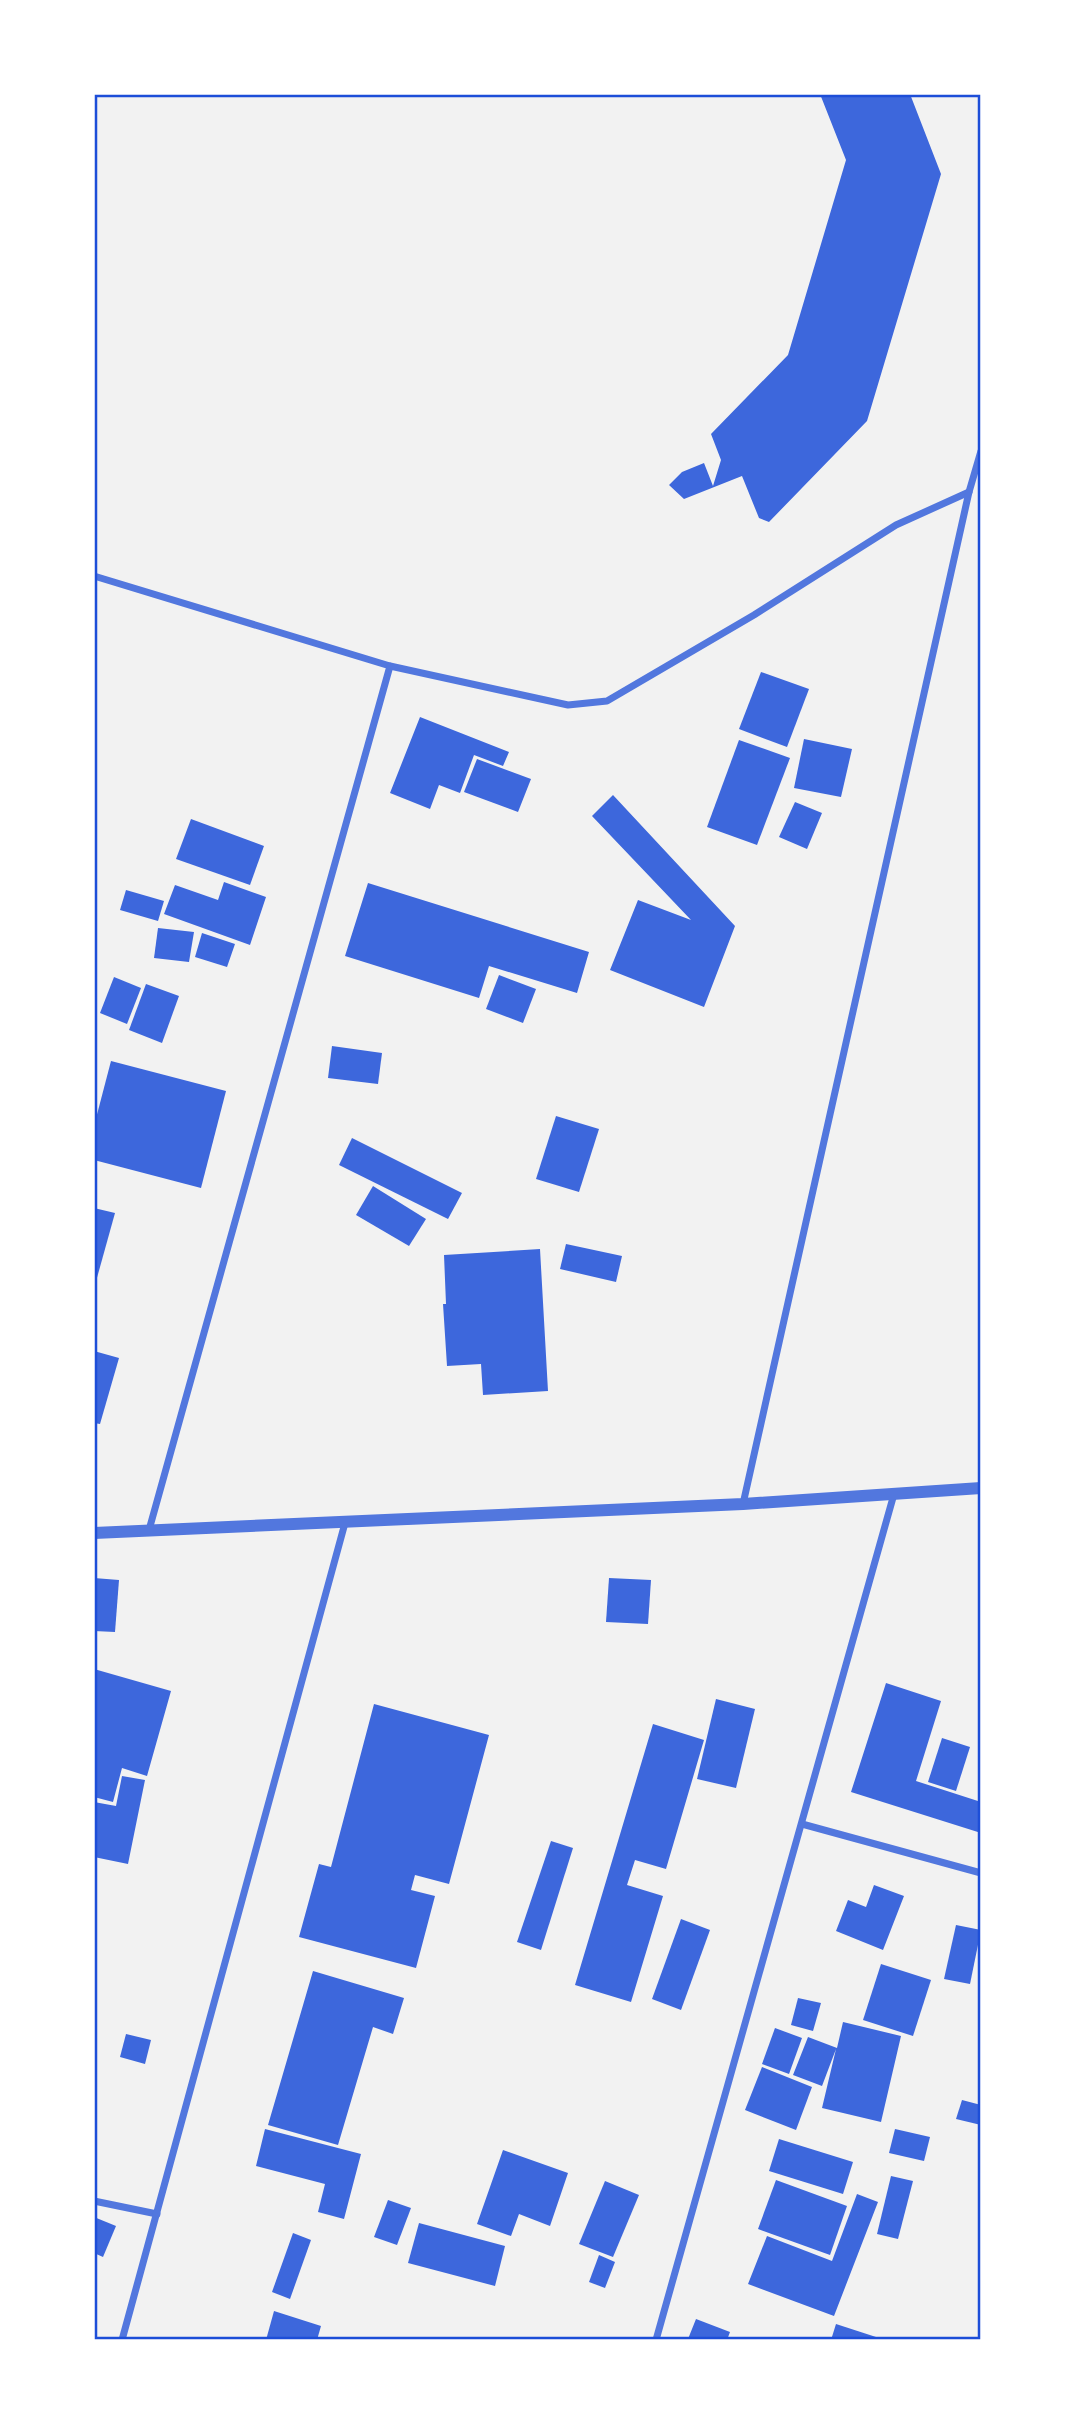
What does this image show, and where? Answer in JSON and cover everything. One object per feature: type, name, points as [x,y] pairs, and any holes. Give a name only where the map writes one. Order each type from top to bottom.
[{"type":"street","points":[[743,1504],[969,492],[981,451]]},
{"type":"street","points":[[94,576],[390,666],[568,705],[607,701],[754,615],[896,525],[969,492]]},
{"type":"street","points":[[149,1530],[390,666]]},
{"type":"street","points":[[94,1533],[743,1504],[981,1488]]},
{"type":"street","points":[[656,2340],[894,1494]]},
{"type":"street","points":[[122,2340],[345,1523]]},
{"type":"street","points":[[802,1824],[981,1872]]},
{"type":"street","points":[[94,2201],[157,2214]]},
{"type":"building","points":[[820,94],[910,94],[941,174],[867,421],[769,522],[759,518],[742,476],[684,499],[669,485],[682,472],[704,463],[713,486],[721,460],[711,434],[788,355],[846,160]]},
{"type":"building","points":[[761,672],[809,689],[787,747],[739,729]]},
{"type":"building","points":[[420,717],[509,752],[503,766],[474,755],[460,793],[439,785],[430,809],[390,793]]},
{"type":"building","points":[[804,739],[852,749],[841,797],[794,788]]},
{"type":"building","points":[[739,740],[790,758],[757,845],[707,827]]},
{"type":"building","points":[[477,759],[531,779],[518,812],[464,792]]},
{"type":"building","points":[[613,795],[735,926],[704,1007],[610,970],[638,900],[691,920],[592,816]]},
{"type":"building","points":[[795,802],[822,813],[807,849],[779,837]]},
{"type":"building","points":[[191,819],[264,846],[250,885],[176,859]]},
{"type":"building","points":[[224,882],[266,897],[250,945],[164,914],[175,885],[218,900]]},
{"type":"building","points":[[368,883],[589,952],[577,993],[489,966],[479,998],[345,956]]},
{"type":"building","points":[[126,890],[164,901],[158,921],[120,910]]},
{"type":"building","points":[[158,928],[194,932],[189,962],[154,958]]},
{"type":"building","points":[[202,933],[235,944],[227,967],[195,957]]},
{"type":"building","points":[[499,975],[536,989],[523,1023],[486,1009]]},
{"type":"building","points":[[114,977],[141,988],[127,1024],[100,1013]]},
{"type":"building","points":[[146,984],[179,996],[162,1043],[129,1030]]},
{"type":"building","points":[[332,1046],[382,1053],[378,1084],[328,1078]]},
{"type":"building","points":[[111,1061],[226,1091],[201,1188],[94,1160],[94,1126]]},
{"type":"building","points":[[556,1116],[599,1129],[579,1192],[536,1179]]},
{"type":"building","points":[[352,1138],[462,1193],[448,1219],[339,1165]]},
{"type":"building","points":[[373,1186],[426,1219],[409,1246],[356,1215]]},
{"type":"building","points":[[94,1208],[115,1213],[95,1285],[94,1285]]},
{"type":"building","points":[[566,1244],[622,1256],[616,1282],[560,1269]]},
{"type":"building","points":[[540,1249],[548,1391],[483,1395],[481,1364],[447,1366],[443,1304],[446,1304],[444,1255]]},
{"type":"building","points":[[94,1351],[119,1358],[100,1424],[94,1423]]},
{"type":"building","points":[[94,1578],[119,1580],[115,1632],[94,1631]]},
{"type":"building","points":[[609,1578],[651,1580],[648,1624],[606,1622]]},
{"type":"building","points":[[94,1669],[171,1691],[147,1776],[122,1768],[113,1802],[94,1797],[94,1764],[97,1755],[94,1754]]},
{"type":"building","points":[[886,1683],[941,1701],[916,1781],[981,1802],[981,1833],[851,1792]]},
{"type":"building","points":[[716,1699],[755,1709],[736,1788],[697,1779]]},
{"type":"building","points":[[374,1704],[489,1735],[449,1884],[415,1875],[411,1890],[435,1896],[416,1968],[299,1937],[319,1864],[331,1867]]},
{"type":"building","points":[[653,1724],[704,1740],[666,1869],[635,1860],[627,1885],[663,1896],[631,2002],[575,1985]]},
{"type":"building","points":[[942,1738],[970,1747],[956,1791],[928,1782]]},
{"type":"building","points":[[122,1776],[145,1780],[128,1864],[94,1857],[94,1802],[116,1806]]},
{"type":"building","points":[[551,1841],[573,1848],[541,1950],[517,1942]]},
{"type":"building","points":[[874,1885],[904,1896],[883,1950],[836,1931],[848,1900],[866,1907]]},
{"type":"building","points":[[681,1919],[710,1930],[681,2010],[652,1999]]},
{"type":"building","points":[[956,1925],[981,1930],[970,1984],[944,1979]]},
{"type":"building","points":[[881,1964],[931,1980],[913,2036],[863,2020]]},
{"type":"building","points":[[313,1971],[404,1998],[393,2034],[373,2027],[338,2145],[268,2125]]},
{"type":"building","points":[[798,1998],[821,2003],[813,2031],[791,2025]]},
{"type":"building","points":[[843,2022],[901,2036],[881,2122],[822,2108],[836,2049],[822,2086],[793,2075],[808,2037],[837,2048]]},
{"type":"building","points":[[775,2028],[802,2038],[789,2074],[762,2064]]},
{"type":"building","points":[[126,2034],[151,2040],[145,2064],[120,2057]]},
{"type":"building","points":[[762,2067],[812,2087],[796,2130],[745,2110]]},
{"type":"building","points":[[962,2100],[981,2105],[981,2125],[956,2119]]},
{"type":"building","points":[[265,2129],[361,2154],[344,2219],[318,2212],[325,2184],[256,2166]]},
{"type":"building","points":[[895,2129],[930,2137],[924,2161],[889,2153]]},
{"type":"building","points":[[779,2139],[853,2162],[843,2194],[769,2171]]},
{"type":"building","points":[[503,2150],[568,2173],[550,2226],[519,2214],[511,2236],[477,2224]]},
{"type":"building","points":[[891,2176],[913,2181],[898,2239],[877,2234]]},
{"type":"building","points":[[776,2180],[847,2206],[830,2255],[758,2229]]},
{"type":"building","points":[[605,2181],[639,2195],[613,2257],[579,2244]]},
{"type":"building","points":[[857,2194],[878,2202],[834,2316],[748,2284],[767,2236],[832,2261]]},
{"type":"building","points":[[388,2200],[411,2208],[397,2245],[374,2237]]},
{"type":"building","points":[[94,2217],[116,2226],[103,2257],[94,2253]]},
{"type":"building","points":[[419,2223],[505,2246],[495,2286],[408,2263]]},
{"type":"building","points":[[293,2233],[311,2240],[290,2299],[272,2292]]},
{"type":"building","points":[[599,2255],[615,2262],[605,2288],[589,2282]]},
{"type":"building","points":[[274,2311],[321,2326],[317,2340],[266,2340]]},
{"type":"building","points":[[696,2319],[730,2332],[727,2340],[688,2339]]},
{"type":"building","points":[[836,2324],[876,2337],[875,2340],[831,2340]]}]
